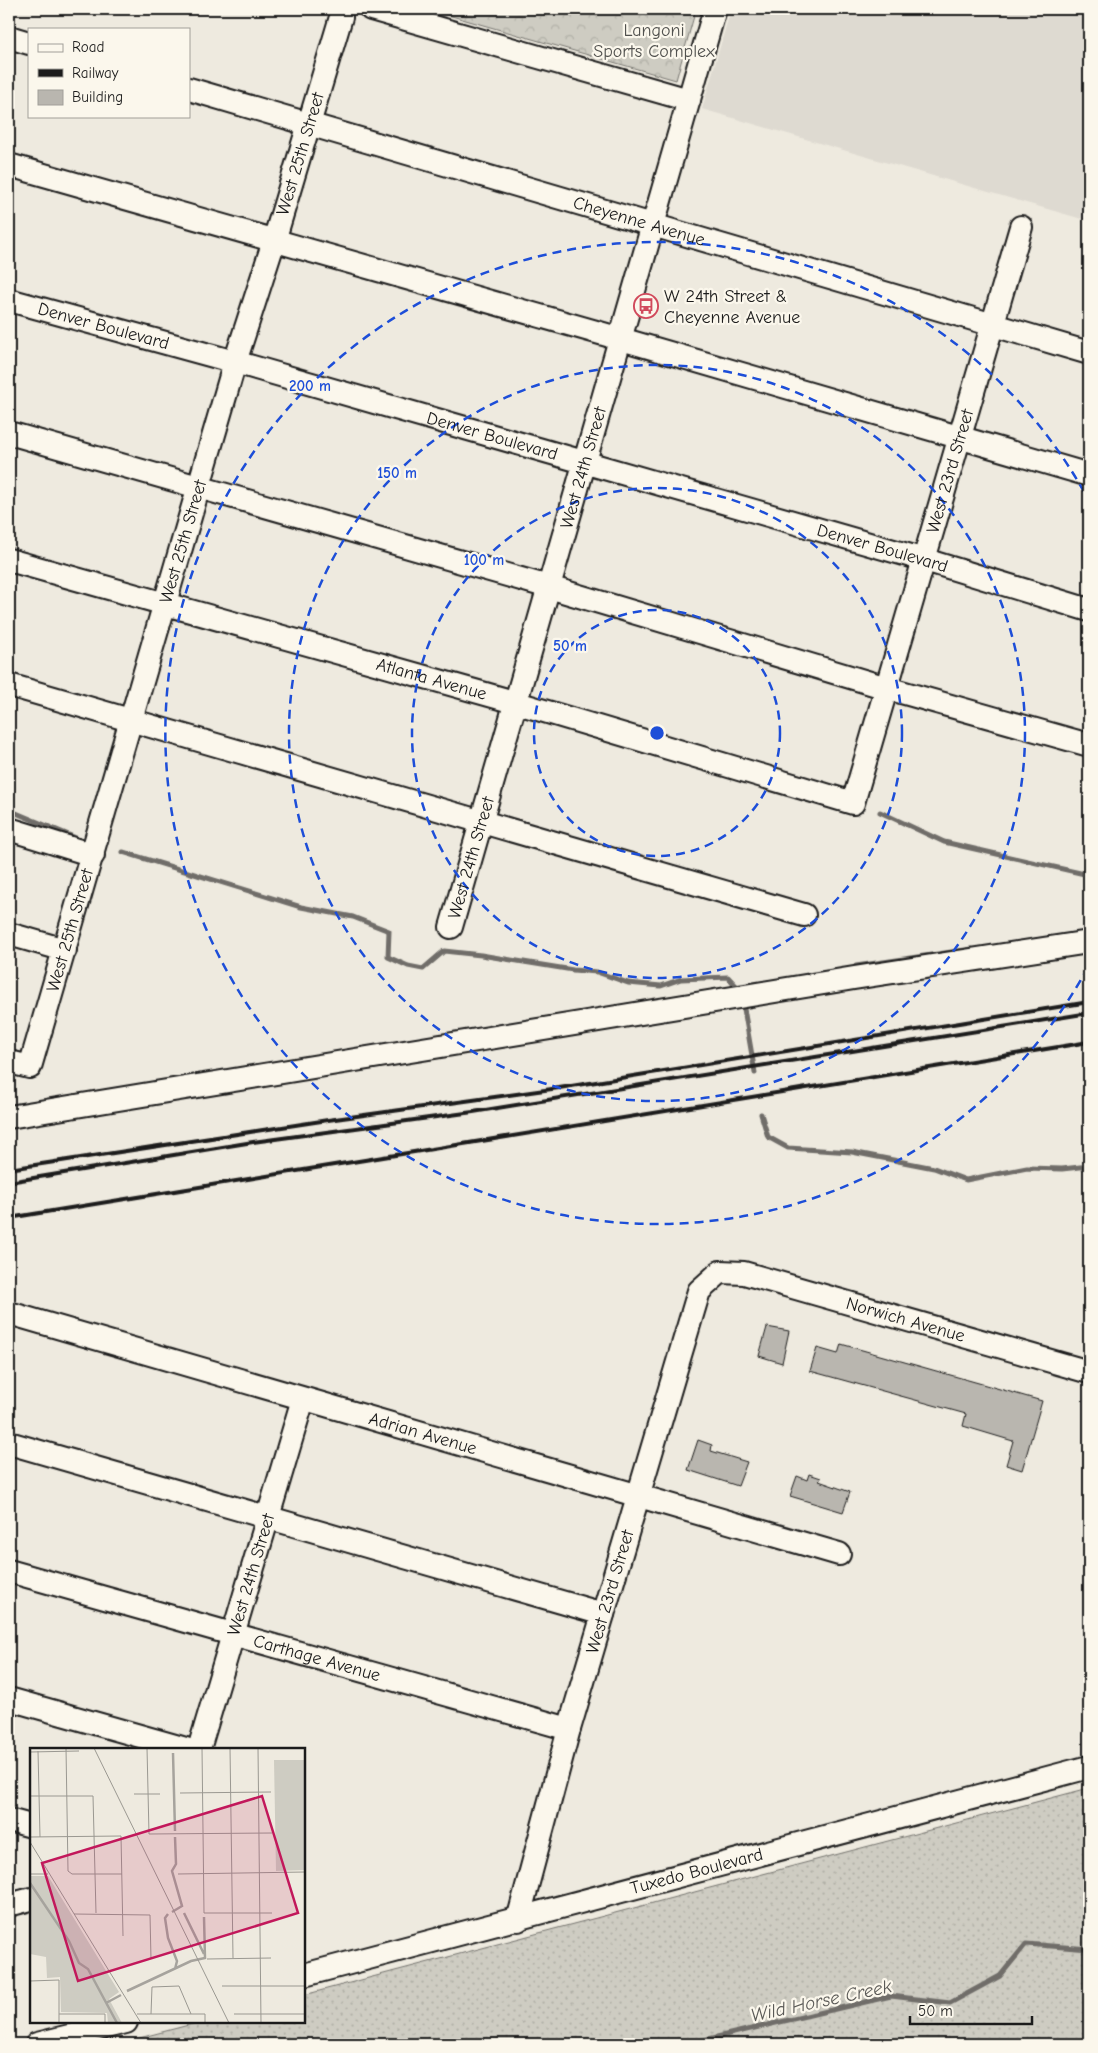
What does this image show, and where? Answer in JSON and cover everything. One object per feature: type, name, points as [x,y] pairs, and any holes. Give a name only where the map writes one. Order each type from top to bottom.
[{"type":"street","points":[[371,9],[689,100]]},
{"type":"street","name":"West 24th Street","points":[[451,927],[482,822],[514,702],[585,464],[715,9]]},
{"type":"street","name":"West 25th Street","points":[[19,1065],[64,950],[235,362],[274,241],[340,18]]},
{"type":"street","points":[[9,37],[28,43]]},
{"type":"street","name":"Cheyenne Avenue","points":[[190,89],[1089,353]]},
{"type":"street","points":[[9,165],[621,339],[1089,475]]},
{"type":"street","name":"West 23rd Street","points":[[853,803],[1022,227]]},
{"type":"street","name":"Denver Boulevard","points":[[10,306],[235,362],[585,464],[925,560],[1089,610]]},
{"type":"street","points":[[9,433],[549,587],[887,688],[1089,745]]},
{"type":"street","name":"Atlanta Avenue","points":[[9,560],[514,702],[853,803]]},
{"type":"street","points":[[9,685],[804,915]]},
{"type":"street","points":[[9,829],[93,855]]},
{"type":"street","points":[[9,934],[64,950]]},
{"type":"street","points":[[9,1117],[754,996],[854,978],[1089,942]]},
{"type":"street","name":"West 23rd Street","points":[[518,1920],[569,1728],[699,1291],[720,1272]]},
{"type":"street","name":"Norwich Avenue","points":[[720,1272],[744,1273],[1089,1372]]},
{"type":"street","name":"Adrian Avenue","points":[[9,1313],[302,1399],[640,1494],[839,1554]]},
{"type":"street","name":"West 24th Street","points":[[198,1748],[234,1634],[302,1399]]},
{"type":"street","points":[[9,1443],[603,1614]]},
{"type":"street","name":"Carthage Avenue","points":[[9,1570],[569,1728]]},
{"type":"street","points":[[9,1699],[182,1748]]},
{"type":"street","name":"Tuxedo Boulevard","points":[[305,1975],[518,1920],[1089,1767]]},
{"type":"street","points":[[9,1820],[30,1826]]},
{"type":"street","points":[[9,1905],[30,1899]]},
{"type":"street","points":[[37,2044],[114,2031]]},
{"type":"shaded area","points":[[731,9],[1089,9],[1089,221],[702,109]]},
{"type":"green space","name":"Langoni Sports Complex","points":[[427,9],[696,9],[676,80]]},
{"type":"green space","points":[[1089,1788],[1089,2044],[127,2044],[128,2041],[196,2023],[305,2023],[305,1995]]},
{"type":"building","points":[[767,1327],[789,1331],[782,1363],[759,1356]]},
{"type":"building","points":[[841,1344],[1042,1401],[1022,1470],[1006,1465],[1013,1441],[963,1426],[966,1414],[810,1371],[817,1348],[838,1354]]},
{"type":"building","points":[[698,1440],[712,1445],[711,1451],[747,1462],[738,1486],[688,1470]]},
{"type":"building","points":[[809,1474],[821,1478],[819,1481],[850,1492],[843,1512],[790,1496],[797,1476],[807,1480]]},
{"type":"waterway","points":[[9,810],[76,838]]},
{"type":"waterway","points":[[880,812],[944,842],[1089,875]]},
{"type":"waterway","points":[[123,852],[301,907],[353,917],[389,931],[388,957],[408,966],[423,969],[444,951],[597,972],[628,983],[661,986],[681,979],[728,977],[740,990]]},
{"type":"waterway","points":[[856,966],[972,949]]},
{"type":"waterway","points":[[743,1003],[755,1073]]},
{"type":"waterway","points":[[761,1114],[768,1137],[788,1148],[852,1152],[934,1168],[966,1180],[1027,1168],[1062,1169],[1089,1166]]},
{"type":"waterway","name":"Wild Horse Creek","points":[[687,2044],[891,1996],[950,2003],[1000,1976],[1026,1944],[1089,1949]]},
{"type":"railway","points":[[9,1169],[328,1120],[559,1088],[1089,1002]]},
{"type":"railway","points":[[9,1182],[253,1142],[473,1112],[1089,1013]]},
{"type":"railway","points":[[9,1218],[1089,1042]]},
{"type":"place","name":"W 24th Street & Cheyenne Avenue","points":[[646,306]]}]
